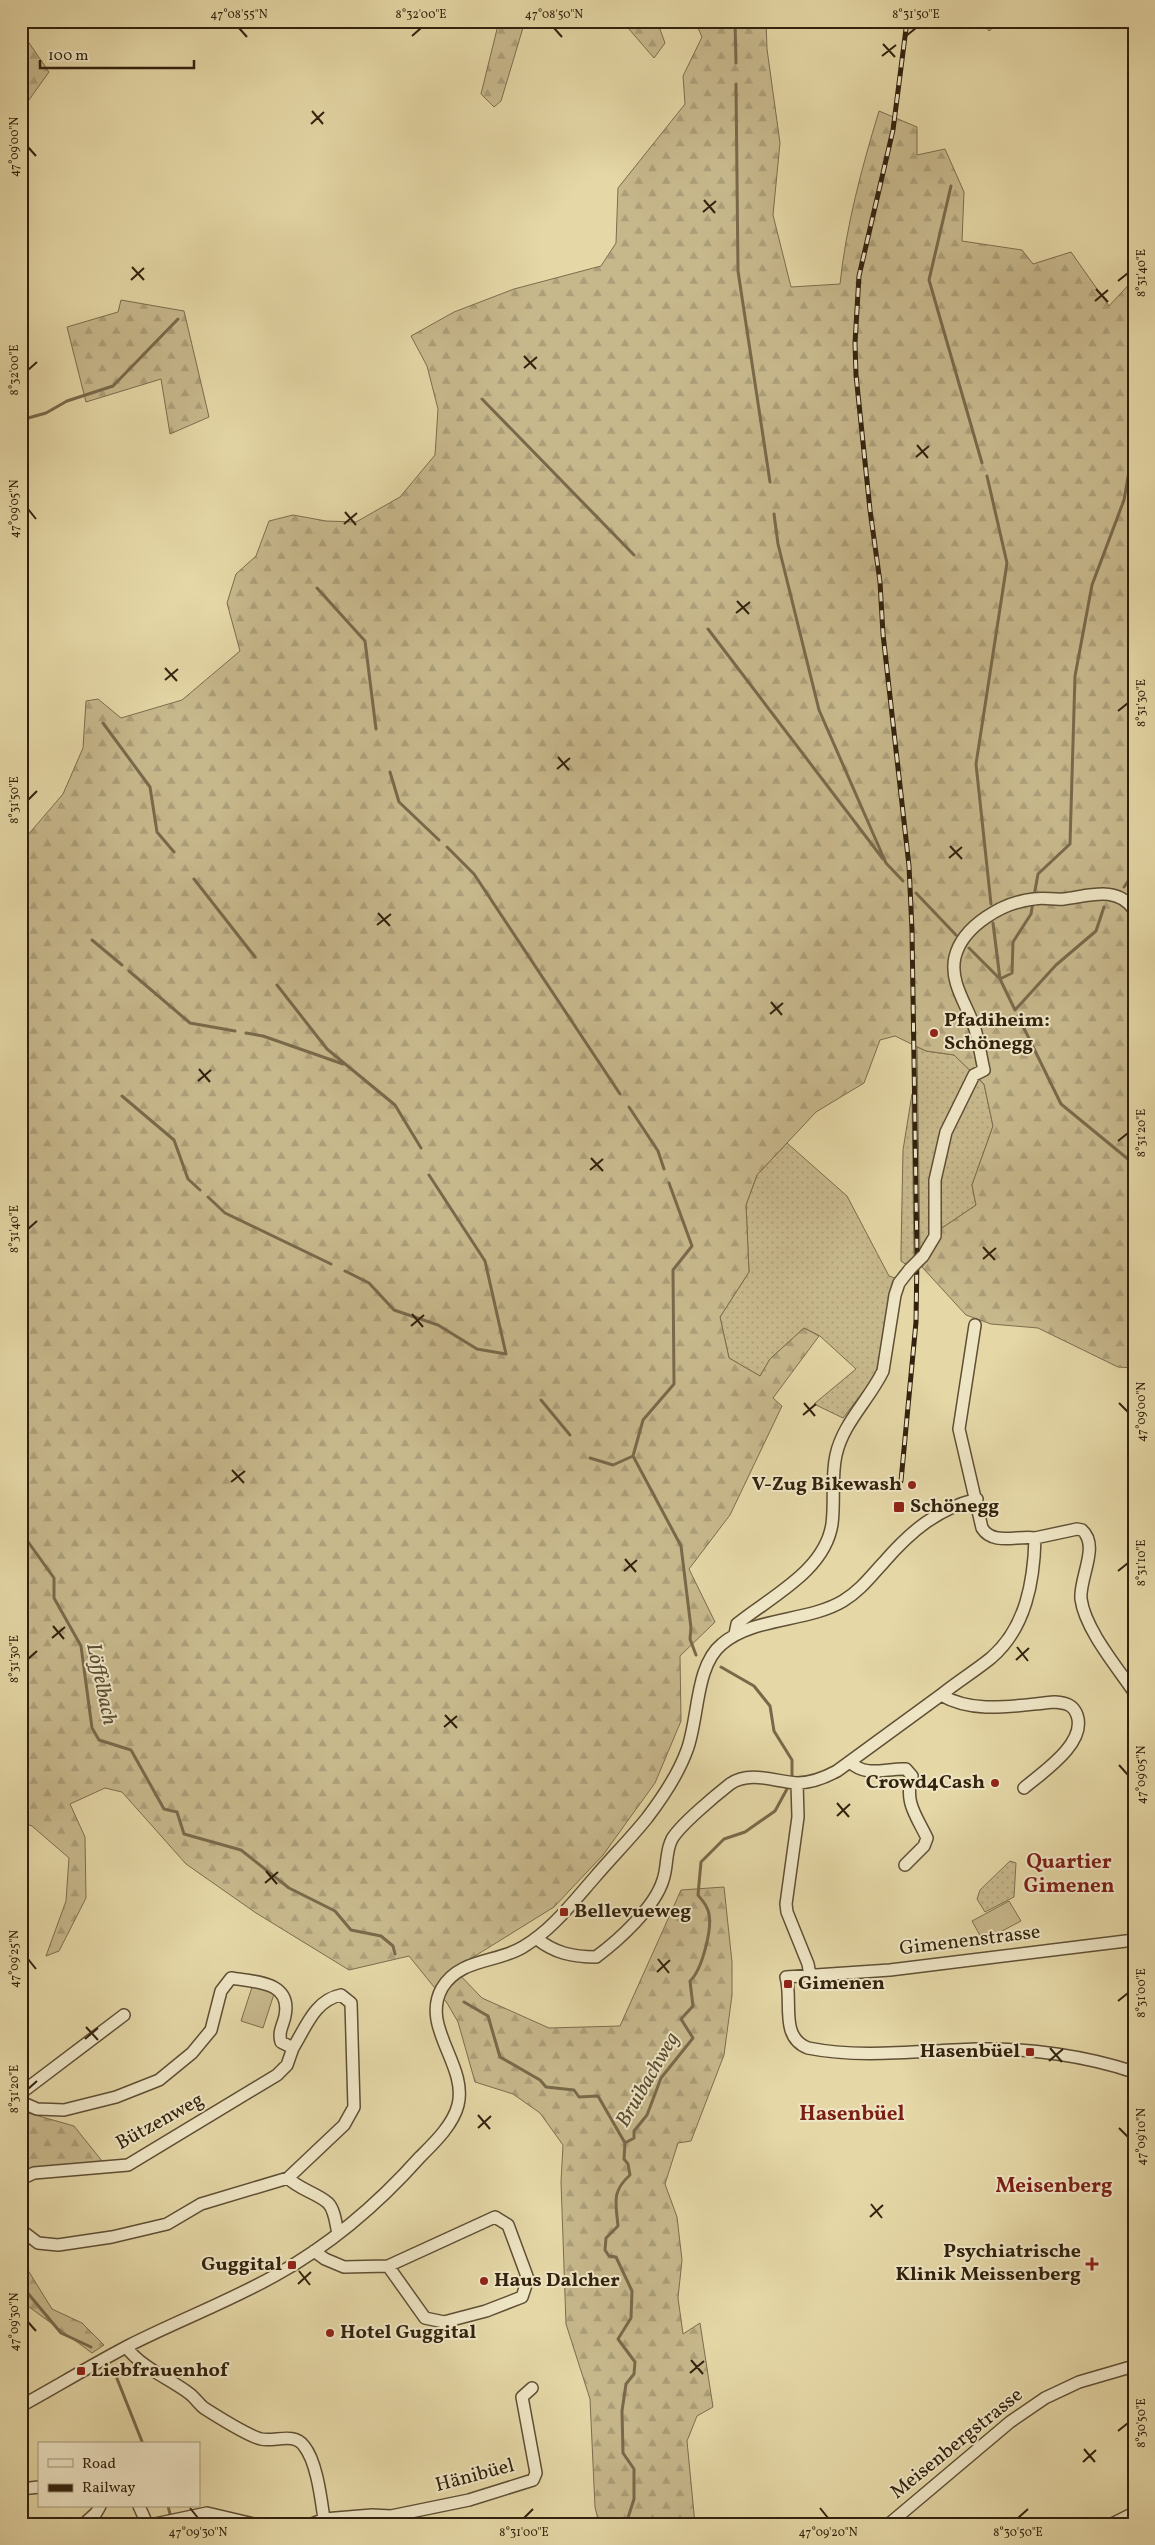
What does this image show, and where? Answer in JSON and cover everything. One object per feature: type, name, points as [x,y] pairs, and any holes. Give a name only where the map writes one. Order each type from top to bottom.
[{"type":"street","points":[[735,1634],[737,1624],[799,1576],[818,1557],[827,1541],[832,1524],[836,1455],[850,1421],[878,1383],[883,1372],[895,1295],[899,1283],[910,1268],[923,1256],[935,1236],[935,1180],[946,1132],[974,1075],[984,1070],[975,1029],[955,977],[955,958],[959,947],[970,932],[992,913],[1012,903],[1035,898],[1061,900],[1106,893],[1119,896],[1134,910]]},
{"type":"street","points":[[975,1325],[959,1429],[977,1499],[982,1528],[986,1535],[996,1538],[1026,1536],[1036,1538],[1077,1529],[1082,1530],[1088,1536],[1090,1550],[1082,1578],[1083,1607],[1088,1622],[1134,1692]]},
{"type":"street","points":[[21,2406],[126,2347],[256,2286],[314,2251],[338,2234],[399,2180],[441,2134],[455,2112],[460,2090],[457,2076],[442,2038],[436,2011],[442,1988],[451,1976],[467,1966],[510,1954],[536,1938],[564,1912],[644,1822],[676,1774],[688,1749],[710,1655],[735,1634],[839,1604],[860,1589],[918,1526],[955,1504],[977,1499]]},
{"type":"street","points":[[536,1938],[549,1949],[566,1954],[596,1956],[624,1934],[649,1905],[663,1880],[668,1851],[678,1831],[731,1783],[744,1778],[797,1782],[822,1779],[850,1762],[876,1740],[941,1695],[992,1656],[1012,1630],[1027,1604],[1036,1538]]},
{"type":"street","points":[[941,1695],[954,1702],[974,1707],[1055,1702],[1067,1703],[1075,1711],[1078,1728],[1073,1742],[1060,1758],[1024,1788]]},
{"type":"street","points":[[850,1762],[858,1770],[873,1772],[906,1769],[912,1776],[908,1791],[910,1803],[927,1838],[924,1846],[905,1865]]},
{"type":"street","points":[[797,1782],[798,1817],[786,1904],[787,1912],[808,1964],[810,1975]]},
{"type":"street","name":"Gimenenstrasse","points":[[1134,1940],[890,1970],[786,1977],[789,1989],[790,2033],[798,2043],[808,2048],[898,2054],[1001,2049],[1065,2056],[1134,2072]]},
{"type":"street","points":[[21,2102],[38,2109],[64,2110],[116,2097],[159,2080],[192,2053],[211,2030],[220,1991],[231,1978],[271,1985],[281,1991],[286,2002],[285,2016],[279,2034],[281,2042],[293,2048]]},
{"type":"street","name":"Bützenweg","points":[[21,2179],[34,2173],[128,2165],[277,2075],[287,2064],[293,2048],[316,2010],[327,1998],[341,1994],[351,2003],[354,2107],[344,2125],[288,2178]]},
{"type":"street","points":[[21,2093],[124,2015]]},
{"type":"street","points":[[21,2230],[38,2243],[52,2244],[112,2237],[167,2224],[201,2204],[288,2178],[296,2186],[328,2202],[338,2234]]},
{"type":"street","points":[[314,2251],[324,2259],[344,2267],[388,2266],[495,2217],[508,2226],[528,2279],[522,2297],[486,2311],[444,2322],[425,2318],[388,2266]]},
{"type":"street","points":[[126,2347],[138,2360],[191,2395],[203,2407],[245,2432],[261,2439],[294,2439],[304,2445],[321,2496],[324,2519]]},
{"type":"street","name":"Meisenbergstrasse","points":[[890,2524],[1010,2422],[1045,2398],[1079,2382],[1134,2366]]},
{"type":"street","name":"Hänibüel","points":[[312,2524],[324,2519],[372,2515],[391,2520],[469,2500],[533,2480],[536,2473],[522,2397],[532,2388]]},
{"type":"street","points":[[21,2489],[38,2487]]},
{"type":"street","points":[[84,2524],[99,2508]]},
{"type":"street","points":[[140,2508],[147,2524]]},
{"type":"street","points":[[159,2523],[207,2513],[254,2524]]},
{"type":"street","points":[[1112,2524],[1134,2513]]},
{"type":"green space","points":[[499,21],[525,21],[501,101],[494,107],[481,94]]},
{"type":"green space","points":[[622,21],[657,21],[665,43],[654,58]]},
{"type":"green space","points":[[695,21],[766,21],[767,49],[780,143],[773,215],[791,287],[840,284],[846,240],[855,197],[879,111],[917,127],[917,155],[945,149],[964,192],[962,241],[1022,250],[1033,264],[1071,252],[1109,306],[1134,279],[1134,1368],[1118,1367],[1038,1328],[991,1324],[966,1315],[922,1267],[942,1228],[976,1205],[972,1185],[993,1126],[984,1084],[954,1055],[926,1051],[895,1036],[880,1040],[864,1083],[816,1112],[757,1175],[746,1205],[749,1272],[720,1317],[729,1358],[760,1376],[770,1359],[804,1328],[819,1336],[773,1398],[782,1406],[730,1515],[689,1569],[715,1622],[680,1656],[681,1721],[655,1783],[603,1855],[554,1907],[454,1969],[482,1998],[549,2028],[620,2026],[681,1890],[724,1887],[732,1962],[732,1995],[724,2055],[691,2141],[678,2143],[665,2184],[677,2217],[682,2260],[678,2298],[683,2334],[700,2323],[713,2407],[697,2416],[687,2441],[695,2524],[599,2524],[595,2507],[590,2399],[566,2324],[561,2182],[563,2145],[540,2113],[513,2094],[475,2082],[458,2022],[447,2003],[409,1956],[349,1970],[256,1913],[186,1864],[122,1792],[105,1788],[70,1804],[85,1837],[86,1898],[59,1951],[46,1956],[66,1901],[69,1858],[32,1826],[21,1822],[21,843],[63,794],[83,748],[86,701],[98,699],[121,718],[182,700],[240,651],[227,603],[236,574],[256,556],[269,521],[293,515],[326,521],[356,522],[400,497],[435,455],[438,409],[427,366],[411,336],[454,312],[514,289],[601,266],[616,243],[618,188],[685,104],[683,76],[702,37]]},
{"type":"green space","points":[[981,21],[1001,21],[989,31]]},
{"type":"green space","points":[[25,37],[49,72],[21,111],[21,38]]},
{"type":"green space","points":[[121,300],[184,311],[209,417],[170,434],[161,379],[86,402],[67,327],[118,312]]},
{"type":"green space","points":[[917,1047],[926,1051],[954,1055],[973,1073],[951,1115],[930,1234],[920,1253]]},
{"type":"green space","points":[[977,1078],[984,1084],[993,1126],[972,1185],[976,1205],[942,1228],[937,1188],[948,1140]]},
{"type":"green space","points":[[912,1094],[914,1259],[908,1266],[901,1261],[903,1150]]},
{"type":"green space","points":[[787,1143],[847,1196],[889,1276],[895,1278],[878,1368],[872,1380],[843,1418],[814,1404],[856,1369],[820,1336],[804,1328],[770,1359],[760,1376],[729,1358],[720,1317],[749,1272],[746,1205],[757,1175]]},
{"type":"green space","points":[[1010,1861],[1016,1863],[1014,1897],[985,1912],[977,1899],[980,1890]]},
{"type":"green space","points":[[1009,1901],[1021,1921],[983,1941],[972,1921]]},
{"type":"green space","points":[[253,1984],[275,1991],[263,2028],[241,2021]]},
{"type":"green space","points":[[21,2111],[74,2126],[102,2161],[77,2172],[27,2171],[21,2168]]},
{"type":"green space","points":[[21,2259],[52,2309],[82,2323],[104,2345],[92,2353],[21,2301]]},
{"type":"waterway","points":[[735,21],[736,63]]},
{"type":"waterway","points":[[736,84],[738,271],[770,482]]},
{"type":"waterway","points":[[951,186],[929,280],[982,463]]},
{"type":"waterway","points":[[21,420],[46,413],[67,401],[113,386],[178,319]]},
{"type":"waterway","points":[[482,399],[634,555]]},
{"type":"waterway","points":[[1034,896],[1038,874],[1070,844],[1075,676],[1092,585],[1124,500],[1134,443]]},
{"type":"waterway","points":[[987,476],[1007,563],[976,764],[991,904]]},
{"type":"waterway","points":[[774,514],[778,544],[819,710],[886,863],[903,881]]},
{"type":"waterway","points":[[317,588],[365,641],[376,729]]},
{"type":"waterway","points":[[708,629],[883,859]]},
{"type":"waterway","points":[[103,723],[150,787],[157,832],[174,852]]},
{"type":"waterway","points":[[390,772],[399,802],[439,840]]},
{"type":"waterway","points":[[447,847],[474,874],[620,1094]]},
{"type":"waterway","points":[[1124,887],[1134,873]]},
{"type":"waterway","points":[[194,879],[255,957]]},
{"type":"waterway","points":[[916,893],[956,935]]},
{"type":"waterway","points":[[993,923],[1000,979],[1012,973],[1013,942],[1031,914],[1033,902]]},
{"type":"waterway","points":[[969,948],[1000,979],[1015,1010],[1056,965],[1096,931],[1104,907]]},
{"type":"waterway","points":[[92,940],[122,965]]},
{"type":"waterway","points":[[129,971],[190,1023],[235,1031]]},
{"type":"waterway","points":[[277,985],[327,1049],[395,1105],[421,1148]]},
{"type":"waterway","points":[[1018,1016],[1061,1104],[1134,1164]]},
{"type":"waterway","points":[[246,1033],[263,1036],[343,1064]]},
{"type":"waterway","points":[[122,1096],[174,1140],[188,1179],[200,1190]]},
{"type":"waterway","points":[[629,1107],[658,1151],[664,1169]]},
{"type":"waterway","points":[[345,1271],[369,1283],[394,1310],[438,1325],[477,1349],[506,1354],[485,1261],[429,1175]]},
{"type":"waterway","points":[[633,1456],[643,1420],[674,1384],[673,1270],[692,1246],[669,1183]]},
{"type":"waterway","points":[[208,1197],[225,1213],[331,1264]]},
{"type":"waterway","points":[[541,1400],[570,1435]]},
{"type":"waterway","name":"Bruibachweg","points":[[590,1458],[613,1465],[633,1456],[681,1546],[691,1628],[690,1639],[696,1655]]},
{"type":"waterway","name":"Löffelbach","points":[[21,1532],[54,1578],[54,1598],[81,1646],[92,1728],[99,1740],[131,1750],[164,1809],[177,1812],[184,1834],[241,1850],[289,1888],[335,1911],[351,1930],[381,1936],[393,1946],[395,1954]]},
{"type":"waterway","name":"Bruibachweg","points":[[721,1667],[754,1686],[770,1706],[774,1731],[792,1760],[792,1776]]},
{"type":"waterway","name":"Bruibachweg","points":[[625,2143],[634,2138],[634,2131],[647,2115],[661,2078],[693,2038],[681,2019],[693,2006],[690,1981],[695,1975],[703,1957],[708,1935],[709,1915],[706,1906],[698,1895],[701,1862],[724,1839],[745,1832],[775,1811],[787,1789]]},
{"type":"waterway","points":[[464,2002],[488,2016],[500,2057],[540,2080],[546,2087],[574,2090],[579,2097],[598,2096],[625,2143],[624,2159],[628,2164],[630,2175],[617,2193],[618,2226],[606,2238],[605,2250],[609,2256],[616,2257],[632,2291],[631,2318],[618,2339],[635,2362],[634,2374],[626,2384],[622,2411],[623,2453],[634,2469],[634,2499],[626,2524]]},
{"type":"waterway","points":[[21,2285],[61,2333],[91,2347]]},
{"type":"waterway","points":[[114,2371],[142,2442]]},
{"type":"waterway","points":[[168,2508],[171,2518]]},
{"type":"railway","points":[[901,1481],[916,1322],[917,1256],[912,930],[909,866],[883,634],[880,582],[870,510],[856,375],[855,343],[859,276],[893,130],[907,21]]},
{"type":"place","name":"Pfadiheim: Schönegg","points":[[934,1033]]},
{"type":"place","name":"V-Zug Bikewash","points":[[912,1485]]},
{"type":"place","name":"Schönegg","points":[[899,1507]]},
{"type":"place","name":"Crowd4Cash","points":[[995,1783]]},
{"type":"place","name":"Bellevueweg","points":[[564,1912]]},
{"type":"place","name":"Gimenen","points":[[788,1984]]},
{"type":"place","name":"Hasenbüel","points":[[1030,2052]]},
{"type":"place","name":"Psychiatrische Klinik Meissenberg","points":[[1092,2264]]},
{"type":"place","name":"Guggital","points":[[292,2265]]},
{"type":"place","name":"Haus Dalcher","points":[[484,2281]]},
{"type":"place","name":"Hotel Guggital","points":[[330,2333]]},
{"type":"place","name":"Liebfrauenhof","points":[[81,2371]]},
{"type":"district","name":"Quartier Gimenen","points":[[1069,1874]]},
{"type":"district","name":"Hasenbüel","points":[[852,2114]]},
{"type":"district","name":"Meisenberg","points":[[1054,2186]]}]
